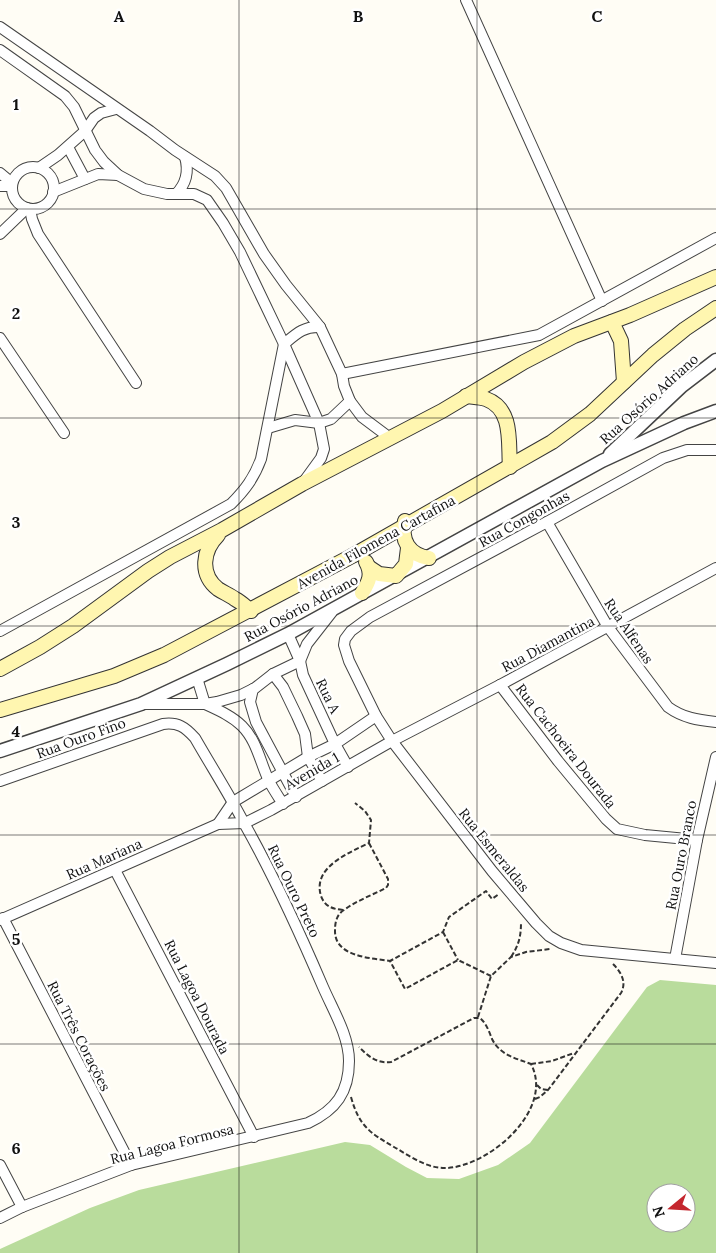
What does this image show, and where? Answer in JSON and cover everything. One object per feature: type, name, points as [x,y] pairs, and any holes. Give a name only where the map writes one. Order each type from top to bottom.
[{"type":"main road","points":[[0,669],[73,626],[170,557],[390,438],[524,362],[574,336],[612,322],[716,277]]},
{"type":"main road","name":"Avenida Filomena Cartafina","points":[[0,710],[114,676],[164,655],[251,611],[352,556],[552,442],[590,414],[679,334],[716,308]]},
{"type":"main road","points":[[612,322],[621,341],[624,382]]},
{"type":"main road","points":[[466,396],[491,402],[498,406],[502,412],[508,429],[510,467]]},
{"type":"main road","points":[[352,556],[355,552],[362,556],[370,568],[379,574],[396,576],[406,564],[408,548],[404,537],[405,521],[414,521]]},
{"type":"main road","points":[[222,530],[208,548],[205,562],[207,573],[214,585],[237,599],[251,611]]},
{"type":"main road","points":[[408,548],[420,556],[429,558]]},
{"type":"main road","points":[[362,593],[369,581],[370,568]]},
{"type":"street","points":[[466,0],[602,301]]},
{"type":"street","points":[[0,27],[214,176],[226,188],[264,254],[320,327],[342,374],[350,401],[362,417],[390,438]]},
{"type":"street","points":[[0,50],[65,96],[81,118],[85,132],[95,150],[104,162],[118,175],[144,189],[176,194],[194,194],[207,200],[240,252],[320,423],[324,449],[321,458],[302,484]]},
{"type":"street","points":[[39,168],[85,132],[89,124],[101,113],[116,109]]},
{"type":"street","points":[[68,147],[85,179]]},
{"type":"street","points":[[176,194],[186,177],[187,163],[185,157]]},
{"type":"street","points":[[25,168],[39,168],[51,178],[53,192],[50,200],[45,205],[38,209],[28,209],[15,200],[12,185],[15,177],[25,168]]},
{"type":"street","points":[[0,173],[12,185]]},
{"type":"street","points":[[53,192],[98,174],[118,175]]},
{"type":"street","points":[[0,186],[12,185]]},
{"type":"street","points":[[0,234],[28,209]]},
{"type":"street","points":[[28,209],[38,234],[136,383]]},
{"type":"street","points":[[342,374],[539,335],[716,238]]},
{"type":"street","points":[[0,631],[231,504],[255,476],[261,459],[284,344],[298,332],[312,326],[320,327]]},
{"type":"street","points":[[0,338],[64,434]]},
{"type":"street","name":"Rua Osório Adriano","points":[[602,461],[682,386],[716,360]]},
{"type":"street","points":[[268,428],[295,420],[320,423],[339,414],[350,401]]},
{"type":"street","name":"Rua Osório Adriano","points":[[0,750],[141,704],[197,678],[288,634],[602,461],[684,423],[716,411]]},
{"type":"street","name":"Rua Congonhas","points":[[351,631],[370,617],[663,458],[688,450],[716,450]]},
{"type":"street","name":"Rua Alfenas","points":[[547,522],[608,627],[668,707],[679,715],[688,718],[716,722]]},
{"type":"street","name":"Rua Diamantina","points":[[392,741],[716,568]]},
{"type":"street","points":[[141,704],[205,704],[233,697],[253,689],[273,674],[300,661],[307,644],[334,608]]},
{"type":"street","name":"Rua Esmeraldas","points":[[351,631],[345,639],[346,653],[376,716],[392,741],[492,871],[548,936],[581,950],[716,963]]},
{"type":"street","name":"Rua A","points":[[288,634],[300,661],[303,675],[335,744],[348,767]]},
{"type":"street","points":[[273,674],[283,687],[298,716],[305,734],[308,758],[322,781]]},
{"type":"street","points":[[197,678],[205,704],[226,715],[241,726],[252,739],[261,756],[269,780],[283,804]]},
{"type":"street","name":"Rua Cachoeira Dourada","points":[[500,685],[588,798],[617,829],[645,835],[697,840]]},
{"type":"street","points":[[253,689],[250,702],[256,722],[296,797]]},
{"type":"street","points":[[218,824],[233,802],[335,744],[376,716]]},
{"type":"street","name":"Rua Ouro Fino","points":[[0,781],[146,729],[172,723]]},
{"type":"street","name":"Rua Ouro Preto","points":[[172,723],[187,729],[194,738],[233,802],[306,947],[347,1045],[349,1062],[344,1092]]},
{"type":"street","name":"Avenida 1","points":[[245,823],[296,797],[392,741]]},
{"type":"street","name":"Rua Ouro Branco","points":[[675,959],[697,840],[716,757]]},
{"type":"street","name":"Rua Mariana","points":[[2,919],[218,824],[245,823]]},
{"type":"street","name":"Rua Lagoa Dourada","points":[[115,870],[254,1137]]},
{"type":"street","name":"Rua Três Corações","points":[[2,919],[131,1166]]},
{"type":"street","name":"Rua Lagoa Formosa","points":[[0,1218],[22,1207],[131,1166],[308,1123],[323,1117],[333,1108],[344,1092]]},
{"type":"street","points":[[0,1165],[22,1207]]},
{"type":"path","points":[[355,803],[365,811],[371,820],[369,843],[388,879],[388,885],[386,888],[343,910],[335,924],[334,934],[344,950],[352,954],[390,961],[443,932],[449,917],[486,891],[492,899],[499,894]]},
{"type":"path","points":[[343,910],[328,906],[322,900],[320,884],[323,875],[336,860],[369,843]]},
{"type":"path","points":[[340,1026],[366,1054],[378,1062],[385,1063],[397,1060],[478,1017],[491,976],[511,957],[518,947],[521,936],[521,922],[526,927]]},
{"type":"path","points":[[443,932],[458,960],[491,976]]},
{"type":"path","points":[[511,957],[526,952],[552,948],[546,945]]},
{"type":"path","points":[[390,961],[404,989],[458,960]]},
{"type":"path","points":[[535,1099],[548,1090],[624,988],[620,971],[609,962]]},
{"type":"path","points":[[478,1017],[484,1022],[499,1050],[508,1056],[531,1064],[552,1061],[574,1053]]},
{"type":"path","points":[[347,1078],[354,1108],[359,1120],[367,1130],[424,1164],[448,1168],[482,1156],[498,1146],[526,1118],[535,1099],[537,1084],[531,1064]]},
{"type":"path","points":[[537,1084],[542,1089],[548,1090]]},
{"type":"green space","points":[[660,980],[716,985],[716,1253],[0,1253],[0,1249],[90,1208],[139,1190],[345,1142],[370,1145],[427,1178],[459,1179],[498,1165],[530,1143],[647,987]]}]
